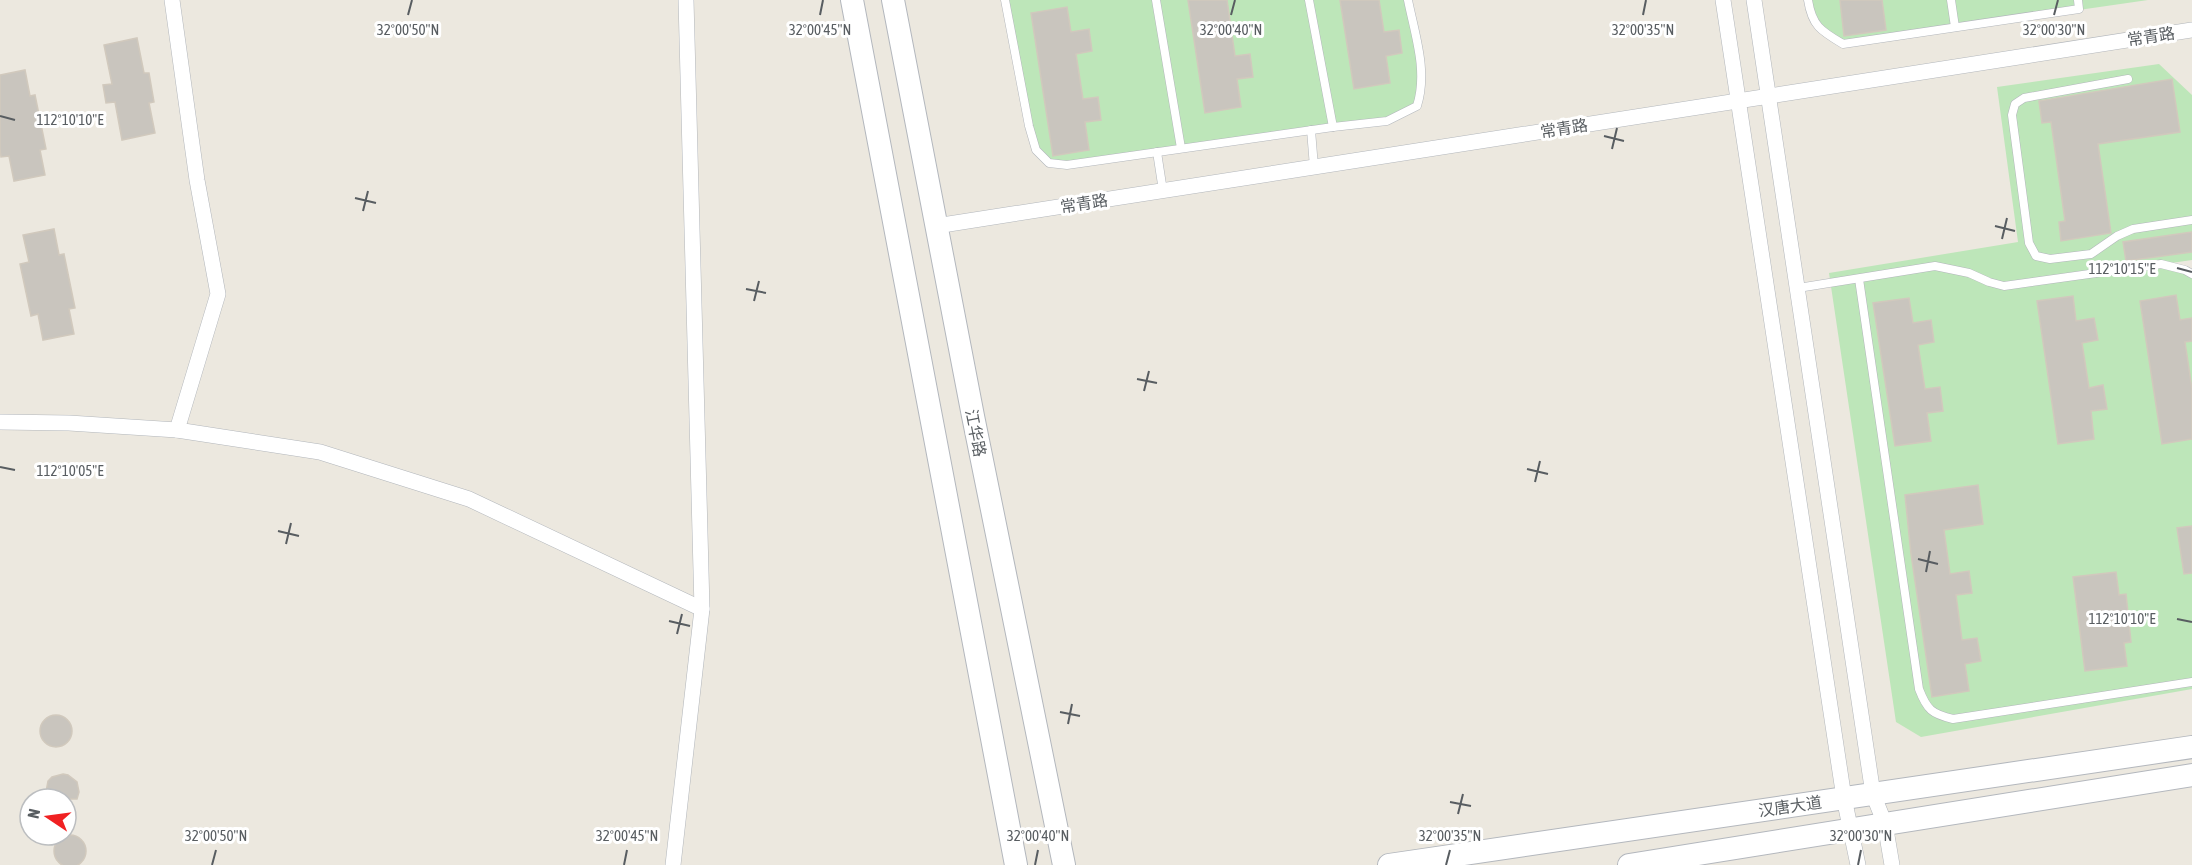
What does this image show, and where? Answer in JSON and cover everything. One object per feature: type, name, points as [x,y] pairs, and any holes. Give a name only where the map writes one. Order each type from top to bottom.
[{"type":"main road","points":[[852,0],[1016,865]]},
{"type":"main road","name":"江华路","points":[[892,0],[1064,865]]},
{"type":"main road","name":"汉唐大道","points":[[1389,865],[2192,747]]},
{"type":"main road","name":"汉唐大道","points":[[1629,865],[2192,775]]},
{"type":"street","points":[[172,0],[197,180],[218,294],[177,430]]},
{"type":"street","points":[[673,865],[702,609],[686,0]]},
{"type":"street","points":[[1723,0],[1844,798],[1858,865]]},
{"type":"street","points":[[1754,0],[1873,794],[1885,824],[1892,865]]},
{"type":"street","name":"常青路","points":[[936,226],[2192,30]]},
{"type":"street","points":[[0,423],[69,423],[177,430],[320,452],[469,499],[702,609]]},
{"type":"lane","points":[[1005,0],[1029,126],[1036,150],[1049,163],[1067,165],[1387,121],[1417,106],[1423,74],[1408,0]]},
{"type":"lane","points":[[1156,0],[1181,148]]},
{"type":"lane","points":[[1309,0],[1333,127]]},
{"type":"lane","points":[[1808,0],[1809,10],[1820,30],[1843,44],[2079,9],[2078,0]]},
{"type":"lane","points":[[1951,0],[1955,27]]},
{"type":"lane","points":[[2128,79],[2024,98],[2015,104],[2013,115],[2029,243],[2036,256],[2050,259],[2091,254],[2117,236],[2133,229],[2192,220]]},
{"type":"lane","points":[[1311,130],[1314,167]]},
{"type":"lane","points":[[1157,152],[1163,191]]},
{"type":"lane","points":[[1798,288],[1935,266],[1969,273],[2004,286],[2161,264],[2192,274]]},
{"type":"lane","points":[[1860,279],[1919,689],[1925,705],[1938,716],[1953,719],[2192,682]]},
{"type":"green space","points":[[1005,0],[1408,0],[1423,74],[1417,106],[1387,121],[1049,163],[1036,150]]},
{"type":"green space","points":[[1808,0],[2148,0],[1843,44],[1820,30]]},
{"type":"green space","points":[[2159,64],[2192,95],[2192,260],[2164,264],[2192,274],[2192,689],[1921,737],[1896,722],[1829,273],[2018,242],[1997,87]]},
{"type":"building","points":[[1188,0],[1227,0],[1235,56],[1250,54],[1253,77],[1237,79],[1241,107],[1205,113]]},
{"type":"building","points":[[1340,0],[1379,0],[1384,32],[1399,30],[1402,53],[1386,56],[1390,83],[1354,89]]},
{"type":"building","points":[[1840,0],[1882,0],[1886,30],[1844,36]]},
{"type":"building","points":[[1067,7],[1071,32],[1089,29],[1092,51],[1076,54],[1083,99],[1098,97],[1101,120],[1085,122],[1089,150],[1053,156],[1031,13]]},
{"type":"building","points":[[137,38],[144,73],[149,73],[154,102],[149,103],[155,133],[122,140],[115,102],[106,103],[103,85],[112,84],[104,45]]},
{"type":"building","points":[[25,70],[30,96],[35,95],[46,149],[40,150],[45,175],[14,181],[9,156],[1,157],[0,75]]},
{"type":"building","points":[[2172,79],[2180,132],[2098,144],[2111,233],[2061,241],[2059,222],[2065,221],[2051,122],[2042,123],[2039,101]]},
{"type":"building","points":[[54,229],[59,255],[64,254],[75,308],[69,309],[74,334],[43,340],[38,314],[31,316],[20,264],[29,262],[23,235]]},
{"type":"building","points":[[2192,232],[2192,252],[2126,261],[2123,242]]},
{"type":"building","points":[[2176,295],[2180,320],[2192,318],[2192,341],[2185,342],[2192,389],[2192,439],[2162,444],[2140,301]]},
{"type":"building","points":[[2073,296],[2076,321],[2094,318],[2098,340],[2082,343],[2089,388],[2103,385],[2107,409],[2091,411],[2094,439],[2058,444],[2037,301]]},
{"type":"building","points":[[1909,298],[1913,323],[1931,320],[1934,342],[1918,345],[1925,389],[1940,387],[1943,411],[1927,413],[1931,441],[1895,446],[1873,303]]},
{"type":"building","points":[[1978,485],[1983,524],[1944,530],[1950,574],[1969,571],[1972,593],[1956,595],[1962,640],[1977,638],[1981,661],[1965,664],[1969,691],[1932,697],[1911,554],[1905,495]]},
{"type":"building","points":[[2192,526],[2192,573],[2184,574],[2177,528]]},
{"type":"building","points":[[2116,572],[2119,595],[2126,594],[2131,642],[2124,643],[2127,666],[2085,671],[2073,577]]},
{"type":"building","points":[[56,715],[68,719],[72,731],[68,743],[56,747],[44,743],[40,731],[44,719]]},
{"type":"building","points":[[68,775],[77,782],[78,787],[47,787],[52,777]]},
{"type":"building","points":[[78,838],[85,845],[85,857],[76,866],[64,866],[55,857],[55,847],[78,847]]}]
